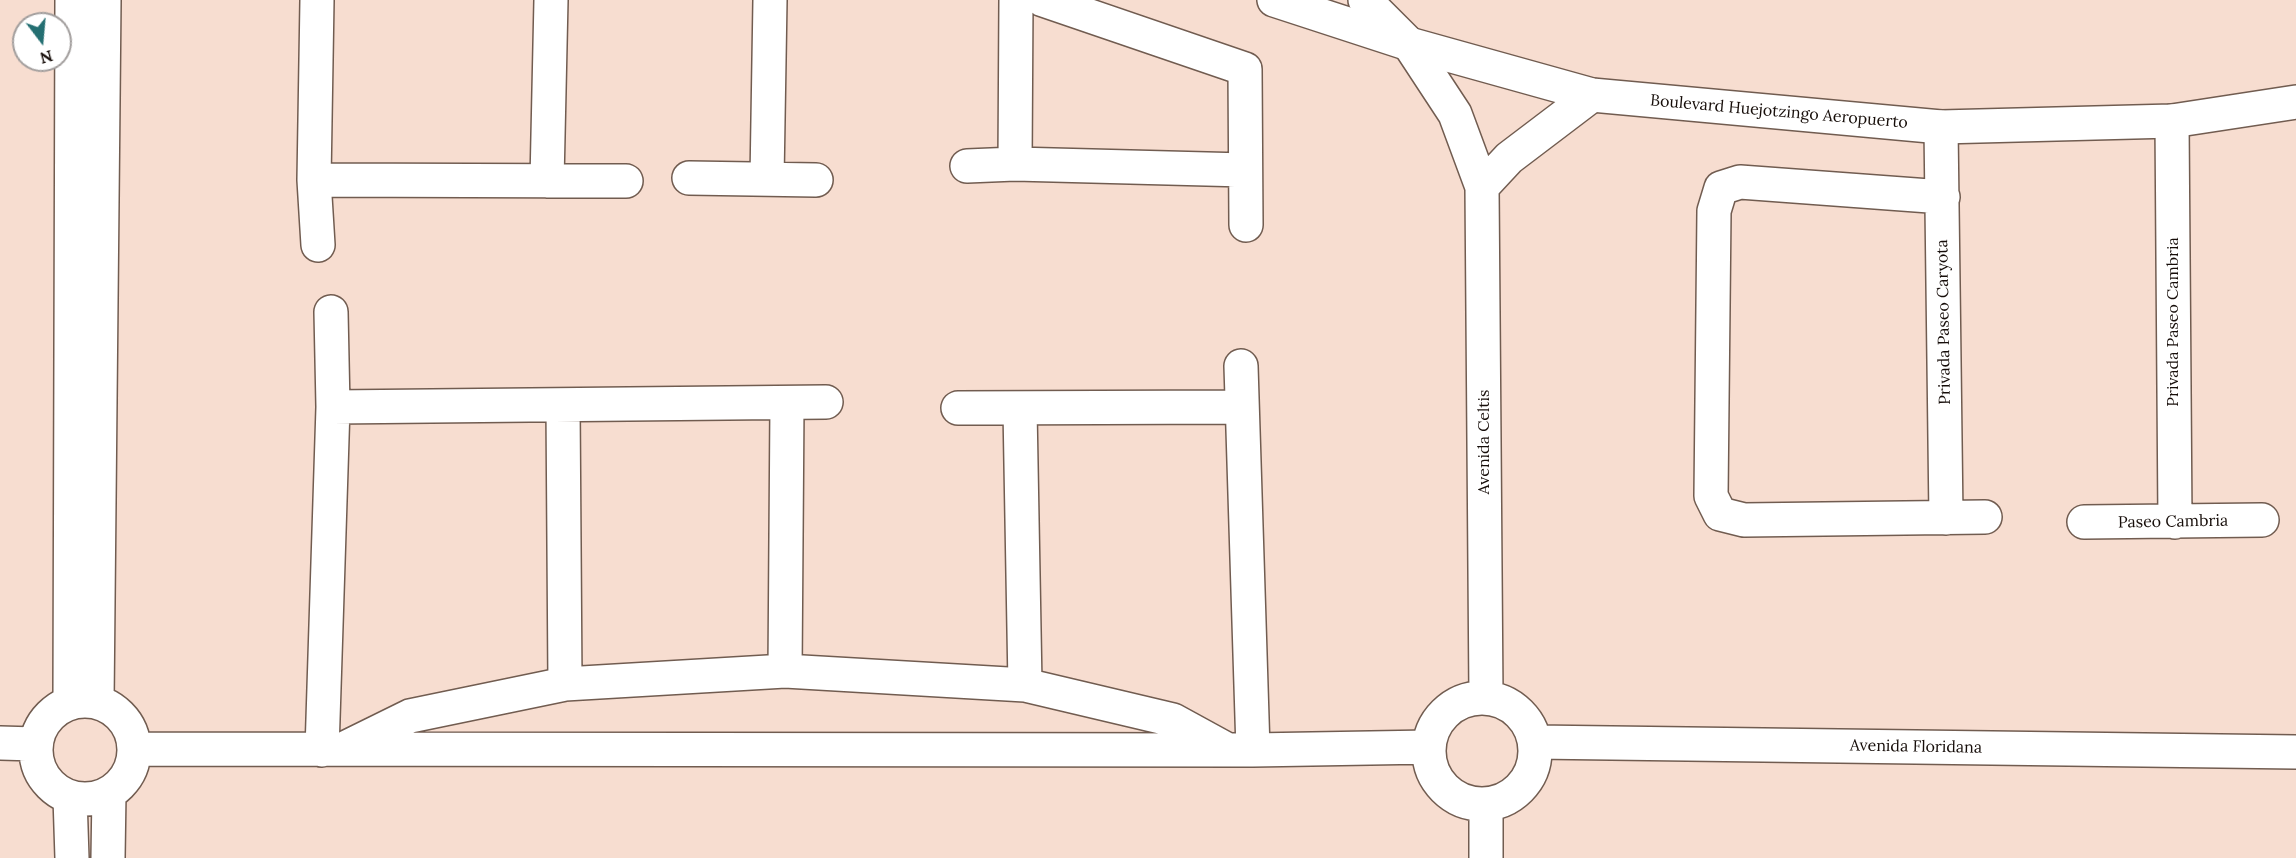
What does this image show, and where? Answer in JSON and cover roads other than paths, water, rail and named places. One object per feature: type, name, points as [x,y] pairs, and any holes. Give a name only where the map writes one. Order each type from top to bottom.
[{"type":"street","points":[[72,0],[83,702]]},
{"type":"street","points":[[83,702],[104,0]]},
{"type":"street","points":[[317,0],[314,180],[318,245]]},
{"type":"street","points":[[547,181],[551,0]]},
{"type":"street","points":[[767,179],[770,0]]},
{"type":"street","points":[[1015,164],[1016,0]]},
{"type":"street","points":[[1042,0],[1245,69],[1246,225]]},
{"type":"street","name":"Boulevard Huejotzingo Aeropuerto","points":[[1274,0],[1409,44],[1592,95],[1941,127],[2172,121],[2296,102]]},
{"type":"street","name":"Avenida Celtis","points":[[1365,0],[1409,44],[1455,114],[1482,187],[1486,697]]},
{"type":"street","points":[[1482,187],[1509,158],[1592,95]]},
{"type":"street","name":"Privada Paseo Cambria","points":[[2172,121],[2175,522]]},
{"type":"street","name":"Privada Paseo Caryota","points":[[1941,127],[1946,518]]},
{"type":"street","points":[[968,166],[1015,164],[1245,170]]},
{"type":"street","points":[[689,178],[816,180]]},
{"type":"street","points":[[314,180],[626,181]]},
{"type":"street","points":[[1943,197],[1740,182],[1721,188],[1714,211],[1711,496],[1720,514],[1744,520],[1985,517]]},
{"type":"street","points":[[331,312],[333,407],[331,750]]},
{"type":"street","points":[[1240,750],[1241,366]]},
{"type":"street","points":[[333,407],[826,402]]},
{"type":"street","points":[[785,671],[787,404]]},
{"type":"street","points":[[563,405],[565,684]]},
{"type":"street","points":[[958,408],[1241,407]]},
{"type":"street","points":[[1020,409],[1025,685]]},
{"type":"street","name":"Paseo Cambria","points":[[2084,522],[2262,520]]},
{"type":"street","points":[[331,750],[410,716],[565,684],[785,671],[1025,685],[1173,720],[1240,750]]},
{"type":"street","points":[[1486,697],[1509,704],[1526,720],[1535,742],[1535,760],[1529,776],[1518,790],[1503,799],[1486,804],[1467,802],[1451,794],[1438,782],[1431,765],[1429,747],[1435,727],[1448,710],[1465,700],[1486,697]]},
{"type":"street","points":[[83,702],[112,708],[124,719],[132,733],[135,749],[132,766],[123,782],[109,793],[93,799],[58,792],[45,779],[37,763],[35,744],[39,730],[57,708],[83,702]]},
{"type":"street","name":"Avenida Floridana","points":[[1535,742],[2296,752]]},
{"type":"street","points":[[0,743],[35,744]]},
{"type":"street","points":[[135,749],[1240,750],[1429,747]]},
{"type":"street","points":[[108,858],[109,793]]},
{"type":"street","points":[[70,796],[72,858]]},
{"type":"street","points":[[1486,804],[1486,858]]}]
